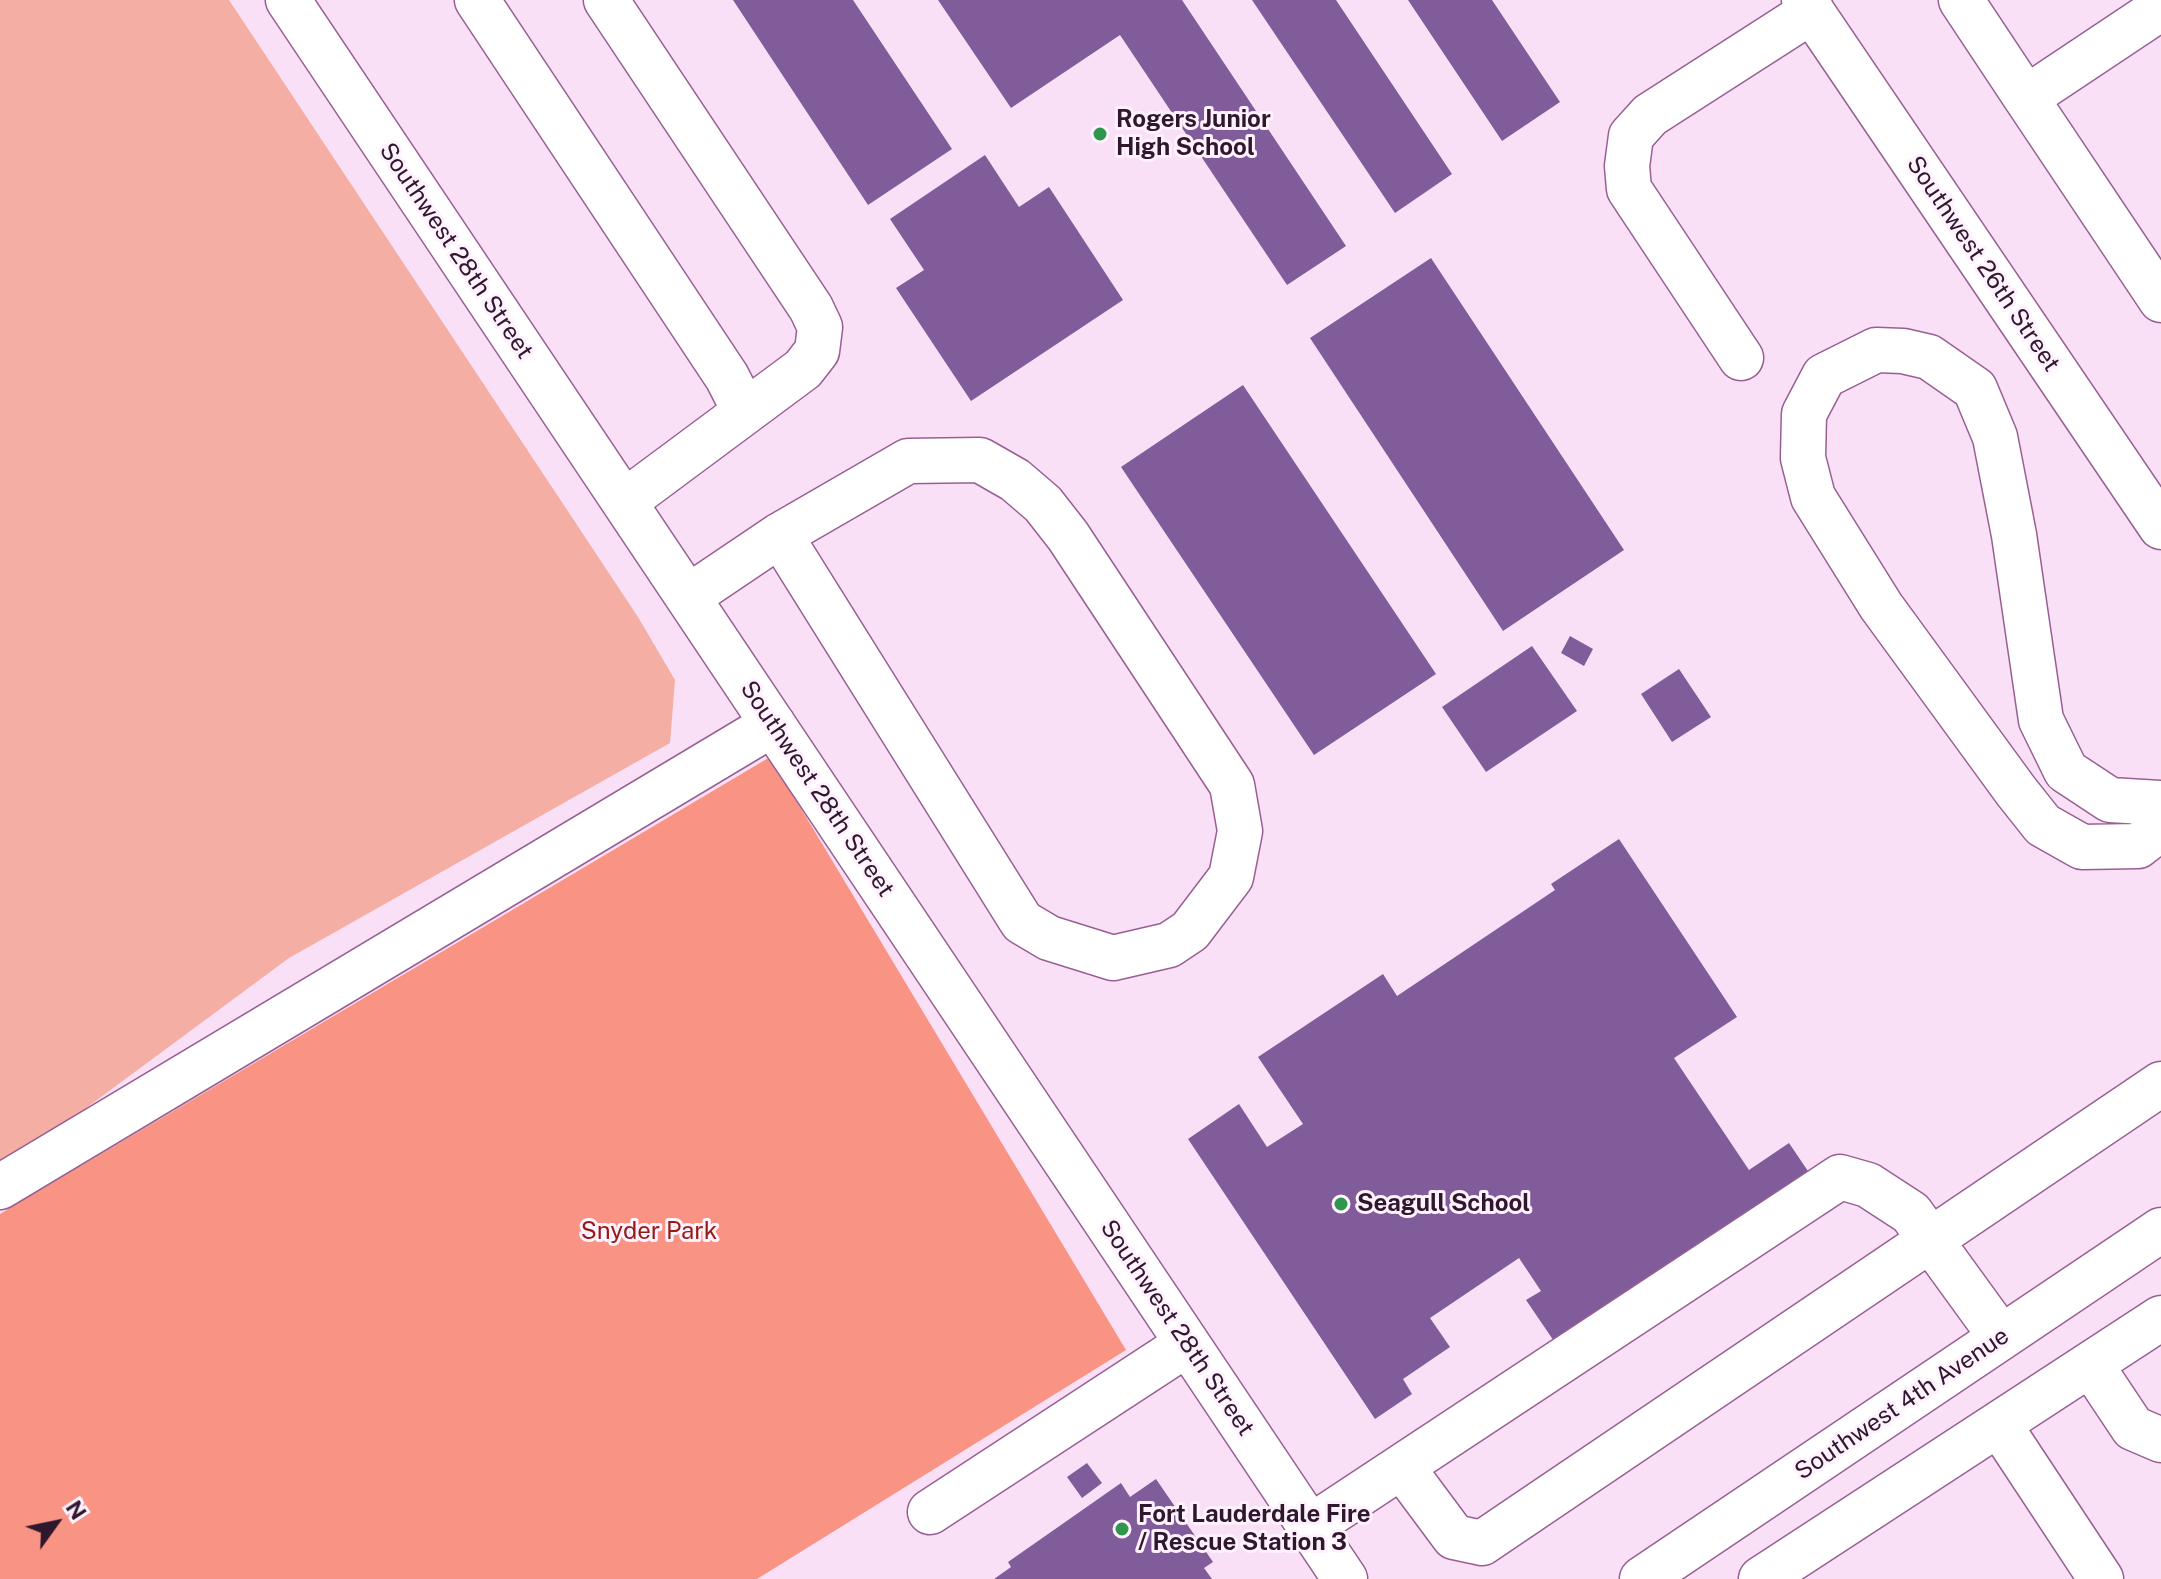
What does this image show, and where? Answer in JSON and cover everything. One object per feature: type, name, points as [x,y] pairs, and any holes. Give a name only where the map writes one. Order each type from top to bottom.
[{"type":"street","name":"Southwest 28th Street","points":[[288,0],[1345,1579]]},
{"type":"street","points":[[477,0],[727,377],[745,412]]},
{"type":"street","points":[[606,0],[811,308],[820,327],[817,351],[803,369],[624,502]]},
{"type":"street","points":[[1961,0],[2161,300]]},
{"type":"street","points":[[1741,358],[1629,189],[1627,166],[1631,136],[1650,115],[1810,4]]},
{"type":"street","name":"Southwest 26th Street","points":[[1810,4],[2161,527]]},
{"type":"street","points":[[2026,98],[2161,8]]},
{"type":"street","points":[[2161,803],[2110,800],[2066,771],[2041,720],[1995,437],[1975,389],[1929,357],[1903,351],[1876,350],[1824,376],[1804,414],[1803,458],[1813,497],[1881,606],[2016,791],[2043,825],[2082,847],[2138,846],[2161,828]]},
{"type":"street","points":[[688,597],[780,535],[908,461],[980,460],[1015,480],[1043,504],[1232,785],[1240,831],[1231,877],[1190,931],[1169,945],[1113,958],[1049,938],[1022,922],[780,535]]},
{"type":"street","points":[[0,1187],[773,724]]},
{"type":"street","points":[[1402,1467],[1454,1537],[1482,1543],[2161,1084]]},
{"type":"street","points":[[1310,1527],[1840,1177],[1868,1185],[1911,1213],[2001,1337]]},
{"type":"street","name":"Southwest 4th Avenue","points":[[1642,1579],[2161,1230]]},
{"type":"street","points":[[1761,1579],[2000,1426],[2161,1318]]},
{"type":"street","points":[[930,1512],[1187,1344]]},
{"type":"street","points":[[2091,1365],[2133,1428],[2160,1443]]},
{"type":"street","points":[[2000,1426],[2101,1579]]},
{"type":"shaded area","points":[[0,0],[229,0],[638,617],[675,680],[670,743],[289,958],[55,1131],[0,1164]]},
{"type":"green space","name":"Snyder Park","points":[[770,757],[1126,1350],[757,1579],[0,1579],[0,1214]]},
{"type":"building","points":[[733,0],[853,0],[952,149],[868,205]]},
{"type":"building","points":[[938,0],[1182,0],[1346,246],[1287,285],[1120,35],[1011,108]]},
{"type":"building","points":[[1252,0],[1336,0],[1452,174],[1395,213]]},
{"type":"building","points":[[1408,0],[1492,0],[1560,102],[1502,141]]},
{"type":"building","points":[[985,155],[1019,207],[1049,187],[1123,300],[971,401],[896,288],[924,270],[890,219]]},
{"type":"building","points":[[1431,258],[1624,550],[1503,631],[1310,338]]},
{"type":"building","points":[[1243,385],[1436,674],[1314,755],[1121,467]]},
{"type":"building","points":[[1570,636],[1593,649],[1584,666],[1561,653]]},
{"type":"building","points":[[1532,646],[1577,711],[1486,772],[1442,707]]},
{"type":"building","points":[[1679,669],[1711,717],[1672,742],[1641,694]]},
{"type":"building","points":[[1619,839],[1737,1017],[1674,1058],[1749,1170],[1789,1143],[1814,1180],[1560,1350],[1526,1300],[1541,1291],[1519,1258],[1430,1318],[1450,1347],[1403,1379],[1412,1394],[1375,1419],[1188,1139],[1239,1104],[1267,1147],[1303,1124],[1258,1057],[1383,974],[1397,996],[1555,890],[1551,884]]},
{"type":"building","points":[[1087,1463],[1102,1483],[1082,1498],[1067,1477]]},
{"type":"building","name":"Fort Lauderdale Fire / Rescue Station 3","points":[[1156,1479],[1213,1562],[1204,1568],[1212,1579],[994,1579],[1011,1567],[1008,1562],[1121,1483],[1130,1497]]},
{"type":"place","name":"Rogers Junior High School","points":[[1100,134]]},
{"type":"place","name":"Seagull School","points":[[1341,1204]]},
{"type":"place","name":"Fort Lauderdale Fire / Rescue Station 3","points":[[1122,1529]]}]
